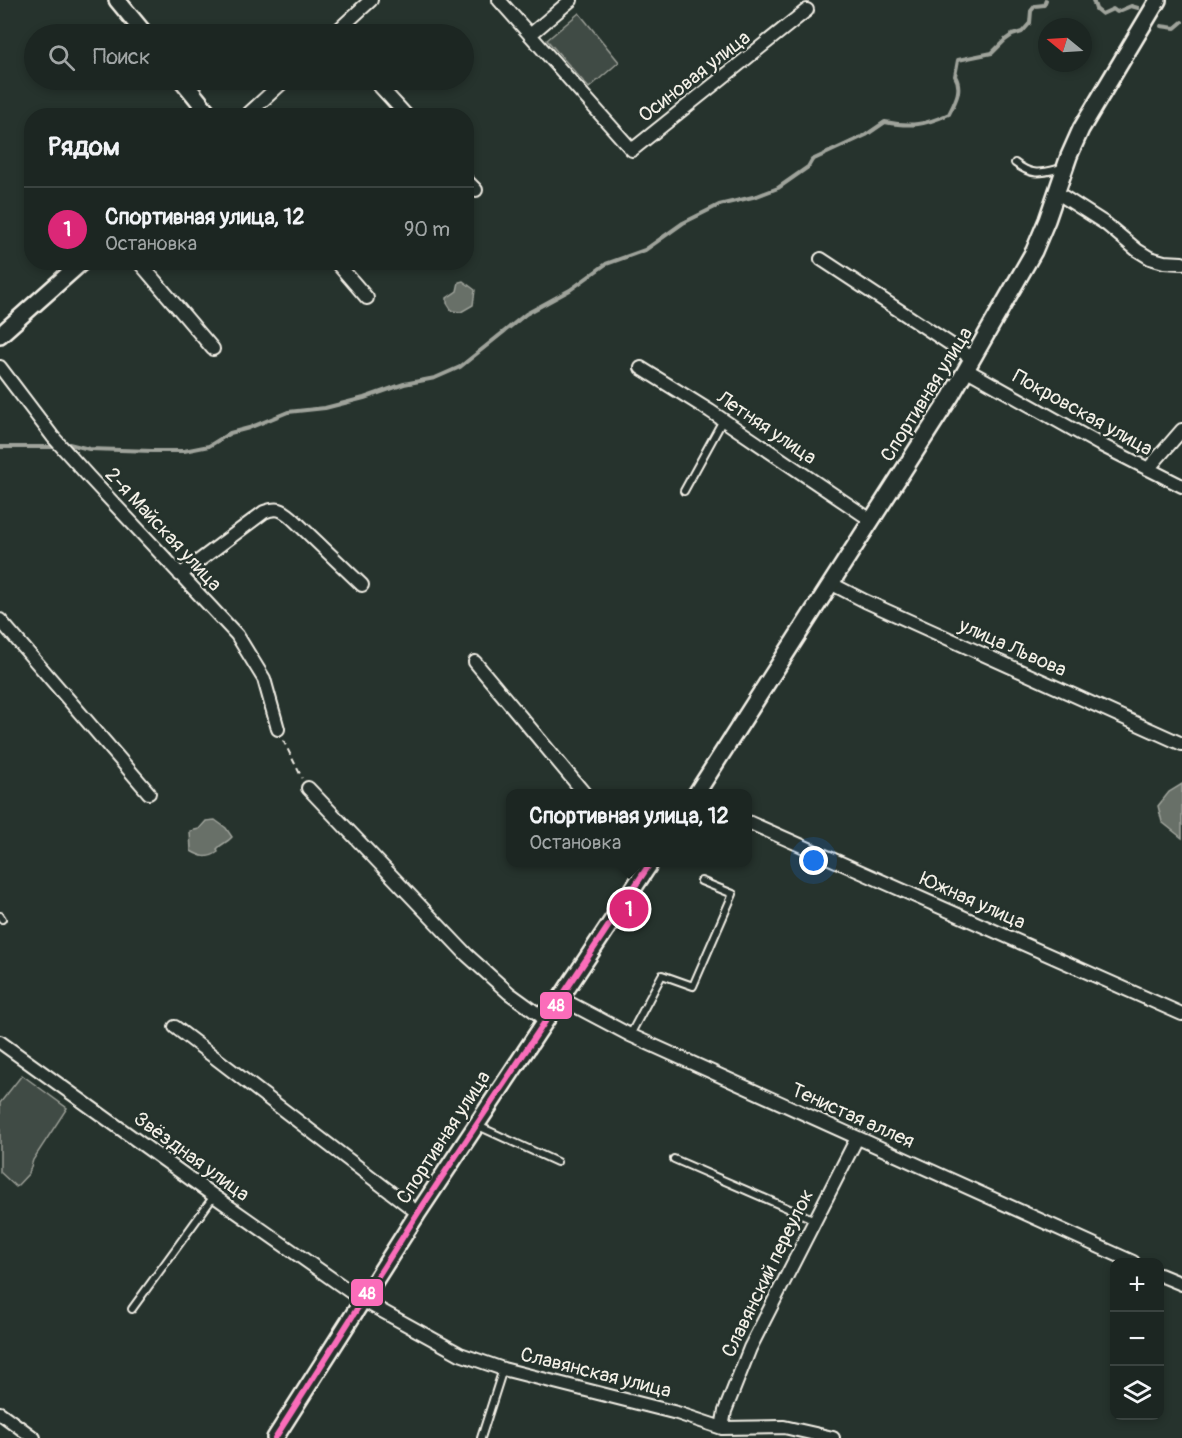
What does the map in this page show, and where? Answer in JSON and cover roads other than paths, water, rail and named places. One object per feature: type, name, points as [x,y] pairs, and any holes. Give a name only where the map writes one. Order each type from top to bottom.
[{"type":"street","points":[[117,0],[137,24]]},
{"type":"street","points":[[345,24],[371,0]]},
{"type":"street","points":[[499,0],[530,35],[571,0]]},
{"type":"street","name":"Спортивная улица","points":[[699,789],[970,364],[1034,251],[1076,140],[1087,118],[1158,0]]},
{"type":"street","name":"Осиновая улица","points":[[530,35],[632,150],[807,10]]},
{"type":"street","points":[[190,90],[205,108]]},
{"type":"street","points":[[255,108],[274,90]]},
{"type":"street","points":[[383,90],[400,108]]},
{"type":"street","points":[[1056,192],[1106,224],[1150,258],[1182,263]]},
{"type":"street","name":"Покровская улица","points":[[820,259],[970,364],[1148,469],[1182,486]]},
{"type":"street","points":[[0,335],[73,270]]},
{"type":"street","points":[[146,270],[213,349]]},
{"type":"street","points":[[343,270],[367,298]]},
{"type":"street","name":"2-я Майская улица","points":[[0,367],[53,437],[125,518],[228,625],[252,658],[264,680],[278,729]]},
{"type":"street","name":"Летняя улица","points":[[641,368],[723,420],[871,520]]},
{"type":"street","points":[[1148,469],[1182,430]]},
{"type":"street","points":[[180,575],[264,512],[273,508],[282,509],[362,585]]},
{"type":"street","name":"улица Львова","points":[[830,583],[885,611],[1182,744]]},
{"type":"street","points":[[0,620],[149,792]]},
{"type":"street","points":[[475,662],[581,789]]},
{"type":"street","points":[[308,788],[467,955],[510,993],[546,1018]]},
{"type":"street","name":"Южная улица","points":[[752,824],[1182,1014]]},
{"type":"street","name":"Спортивная улица","points":[[275,1438],[418,1213],[646,867]]},
{"type":"street","name":"Тенистая аллея","points":[[560,998],[630,1035],[1121,1258]]},
{"type":"street","points":[[175,1027],[418,1213]]},
{"type":"street","name":"Звёздная улица","points":[[0,1042],[362,1300]]},
{"type":"street","name":"Славянский переулок","points":[[722,1428],[725,1411],[750,1348],[857,1138]]},
{"type":"street","points":[[1164,1277],[1182,1284]]},
{"type":"street","name":"Славянская улица","points":[[362,1300],[445,1347],[503,1369],[656,1407],[722,1428],[784,1427],[833,1438]]},
{"type":"street","points":[[0,1413],[34,1438]]},
{"type":"lane","points":[[1015,163],[1026,171],[1035,173],[1065,168]]},
{"type":"lane","points":[[684,491],[723,420]]},
{"type":"lane","points":[[630,1035],[662,975],[693,986],[733,894],[701,881]]},
{"type":"lane","points":[[476,1125],[558,1162]]},
{"type":"lane","points":[[674,1159],[815,1220]]},
{"type":"lane","points":[[132,1309],[214,1196]]},
{"type":"lane","points":[[481,1438],[503,1369]]},
{"type":"waterway","points":[[69,444],[89,449],[184,451],[209,446],[230,433],[288,412],[325,408],[364,398],[404,384],[435,378],[460,367],[526,314],[570,290],[606,264],[645,250],[683,223],[719,205],[757,196],[778,188],[808,167],[812,160],[866,135],[885,122],[918,124],[949,114],[958,91],[955,76],[958,60],[992,53],[1012,35],[1022,32],[1030,23],[1031,11],[1035,6],[1044,5],[1046,0]]},
{"type":"waterway","points":[[1093,0],[1096,9],[1102,14],[1113,9],[1117,12],[1131,6],[1138,8]]},
{"type":"waterway","points":[[1161,26],[1175,28],[1182,22]]},
{"type":"waterway","points":[[0,447],[55,447]]},
{"type":"place","name":"Спортивная улица, 12","points":[[629,909]]}]
